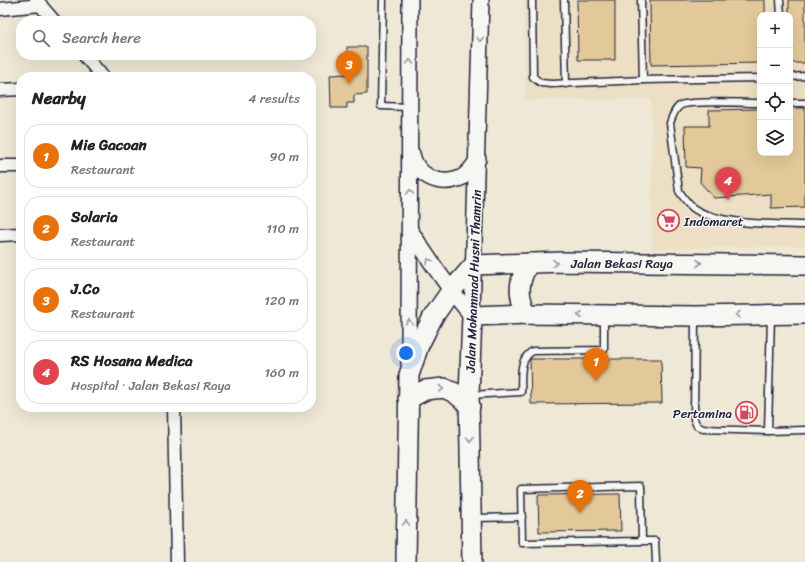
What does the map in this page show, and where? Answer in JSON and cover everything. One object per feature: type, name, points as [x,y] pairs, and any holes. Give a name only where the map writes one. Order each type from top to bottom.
[{"type":"main road","name":"Jalan Bekasi Raya","points":[[474,265],[530,263],[805,265]]},
{"type":"main road","points":[[527,314],[522,305],[520,283],[523,272],[530,263]]},
{"type":"main road","points":[[406,562],[409,375],[419,345],[429,324],[451,291],[474,265]]},
{"type":"main road","points":[[472,316],[527,314],[695,316],[805,314]]},
{"type":"main road","name":"Jalan Mohammad Husni Thamrin","points":[[472,316],[470,401],[472,562]]},
{"type":"main road","points":[[408,399],[425,390],[444,388],[470,401]]},
{"type":"street","points":[[409,375],[410,0]]},
{"type":"street","name":"Jalan Mohammad Husni Thamrin","points":[[472,316],[478,159],[481,0]]},
{"type":"street","points":[[0,8],[38,3],[50,16]]},
{"type":"street","points":[[88,60],[99,72]]},
{"type":"street","points":[[0,90],[16,89]]},
{"type":"street","points":[[410,146],[413,160],[420,171],[432,179],[445,182],[459,179],[470,171],[478,159]]},
{"type":"street","points":[[0,166],[16,166]]},
{"type":"street","points":[[410,230],[432,266],[472,316]]},
{"type":"street","points":[[0,235],[16,234]]},
{"type":"street","points":[[174,412],[177,562]]},
{"type":"lane","points":[[383,0],[381,106],[410,107]]},
{"type":"lane","points":[[532,0],[533,77],[540,83],[566,84],[643,80],[757,78]]},
{"type":"lane","points":[[564,0],[566,84]]},
{"type":"lane","points":[[641,0],[643,80]]},
{"type":"lane","points":[[780,0],[781,12]]},
{"type":"lane","points":[[793,78],[805,76]]},
{"type":"lane","points":[[757,103],[694,103],[681,105],[677,108],[670,123],[678,191],[694,208],[712,217],[745,222],[805,225]]},
{"type":"lane","points":[[793,103],[805,103]]},
{"type":"lane","points":[[470,401],[521,392],[523,361],[527,354],[533,351],[604,350],[604,315]]},
{"type":"lane","points":[[768,431],[771,315]]},
{"type":"lane","points":[[695,316],[695,423],[703,429],[768,431],[805,430]]},
{"type":"lane","points":[[642,541],[641,486],[521,489],[522,544],[655,541],[656,562]]},
{"type":"lane","points":[[472,518],[522,517]]},
{"type":"shaded area","points":[[524,0],[805,0],[805,246],[652,249],[651,99],[525,100]]},
{"type":"building","points":[[577,0],[615,0],[615,60],[578,60]]},
{"type":"building","points":[[650,0],[765,0],[765,12],[757,12],[757,63],[651,65]]},
{"type":"building","points":[[789,0],[805,0],[805,63],[793,63],[793,12],[789,12]]},
{"type":"building","points":[[347,47],[367,47],[367,94],[354,95],[354,103],[347,103],[347,108],[331,108],[330,75],[347,74]]},
{"type":"building","points":[[793,108],[805,108],[805,207],[771,208],[771,194],[714,198],[700,182],[701,168],[686,167],[685,126],[709,126],[709,110],[757,109],[757,156],[793,156]]},
{"type":"building","points":[[530,359],[661,359],[662,403],[531,404]]},
{"type":"building","points":[[620,494],[621,531],[539,532],[538,495]]},
{"type":"place","name":"J.Co","points":[[349,84]]},
{"type":"place","name":"RS Hosana Medica","points":[[728,200]]},
{"type":"place","name":"Indomaret","points":[[669,221]]},
{"type":"place","name":"Mie Gacoan","points":[[596,381]]},
{"type":"place","name":"Pertamina","points":[[747,413]]},
{"type":"place","name":"Solaria","points":[[580,513]]}]
